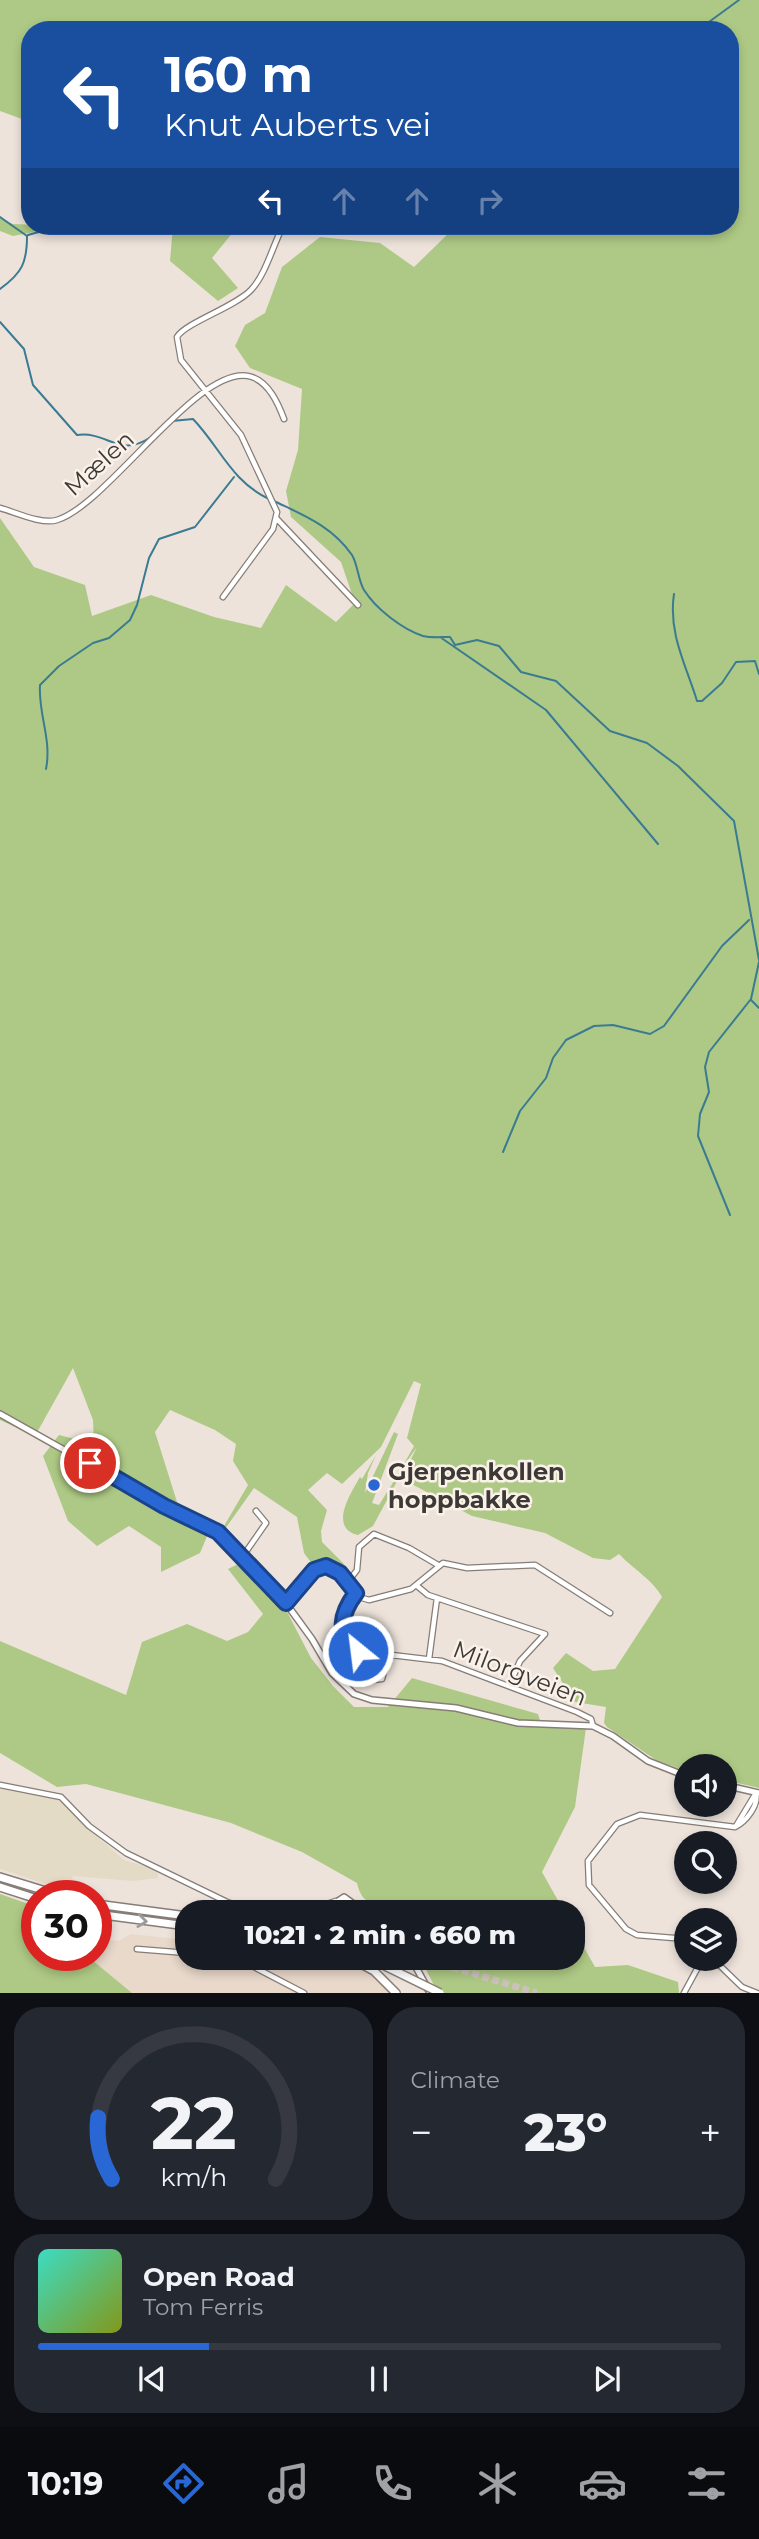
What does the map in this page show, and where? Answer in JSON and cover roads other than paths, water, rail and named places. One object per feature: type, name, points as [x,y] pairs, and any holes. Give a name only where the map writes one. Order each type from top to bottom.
[{"type":"highway","points":[[0,1877],[21,1883]]},
{"type":"highway","points":[[0,1887],[21,1894]]},
{"type":"highway","points":[[112,1906],[175,1914]]},
{"type":"highway","points":[[112,1916],[175,1924]]},
{"type":"highway","points":[[372,1970],[396,1993]]},
{"type":"highway","points":[[393,1970],[440,1993]]},
{"type":"main road","points":[[0,1414],[164,1506],[211,1527],[243,1556],[286,1603],[332,1673],[347,1689],[360,1697],[443,1706],[518,1723],[593,1726],[613,1736],[648,1761],[674,1771]]},
{"type":"main road","points":[[737,1788],[757,1793]]},
{"type":"main road","points":[[418,1970],[430,1993]]},
{"type":"street","points":[[278,235],[251,290],[178,335],[181,360],[246,444],[272,496],[278,519],[358,605]]},
{"type":"street","points":[[206,389],[228,379],[251,377],[274,397],[284,419]]},
{"type":"street","name":"Mælen","points":[[0,508],[51,521],[63,518],[96,493],[206,389]]},
{"type":"street","points":[[223,597],[278,519]]},
{"type":"street","points":[[243,1556],[266,1523],[256,1511]]},
{"type":"street","points":[[348,1582],[357,1570],[359,1547],[374,1534],[409,1548],[438,1565]]},
{"type":"street","points":[[286,1603],[318,1567],[335,1569],[362,1598],[373,1600],[406,1591],[416,1586],[438,1565],[447,1563],[474,1568],[535,1565],[610,1613]]},
{"type":"street","points":[[416,1586],[437,1598],[545,1634],[520,1661],[509,1686]]},
{"type":"street","name":"Milorgveien","points":[[356,1593],[343,1613],[344,1635],[358,1651],[429,1659],[583,1714],[591,1720],[593,1726]]},
{"type":"street","name":"Milorgveien","points":[[429,1659],[437,1598]]},
{"type":"street","points":[[364,1673],[372,1679],[382,1679],[387,1656]]},
{"type":"street","points":[[0,1785],[61,1797],[89,1826],[125,1853],[223,1900]]},
{"type":"street","points":[[674,1938],[637,1935],[626,1930],[589,1885],[588,1861],[617,1824],[640,1815],[735,1827],[757,1793]]},
{"type":"street","points":[[137,1949],[175,1952]]},
{"type":"street","points":[[260,1970],[304,1993]]},
{"type":"street","points":[[684,1993],[696,1971]]},
{"type":"street","points":[[725,1971],[742,1987],[757,1993]]},
{"type":"waterway","points":[[710,21],[739,0]]},
{"type":"waterway","points":[[0,217],[21,232]]},
{"type":"waterway","points":[[0,289],[14,278],[22,267],[26,253],[26,235]]},
{"type":"waterway","points":[[0,322],[24,349],[33,385],[77,435],[88,435],[122,445],[140,443],[151,437]]},
{"type":"waterway","points":[[172,421],[193,419],[235,473],[256,492],[269,499]]},
{"type":"waterway","points":[[46,769],[47,747],[40,685],[59,666],[93,643],[109,638],[130,620],[137,605],[149,558],[159,539],[195,527],[234,477]]},
{"type":"waterway","points":[[274,501],[316,522],[335,536],[352,555],[362,586],[369,597],[398,623],[423,636],[450,637],[455,645],[477,640],[499,646],[521,672],[556,681],[610,731],[647,743],[678,766],[734,821],[759,960]]},
{"type":"waterway","points":[[674,594],[676,636],[697,701],[702,701],[722,683],[736,662],[755,661],[759,674]]},
{"type":"waterway","points":[[440,637],[546,710],[658,844]]},
{"type":"waterway","points":[[503,1152],[520,1111],[546,1078],[553,1058],[566,1040],[594,1026],[613,1025],[650,1034],[664,1026],[722,946],[749,920]]},
{"type":"waterway","points":[[730,1215],[698,1136],[700,1114],[709,1092],[705,1067],[709,1052],[751,999],[759,962]]},
{"type":"waterway","points":[[751,1000],[759,1008]]},
{"type":"tunnel","points":[[462,1970],[537,1993]]},
{"type":"place","name":"Gjerpenkollen hoppbakke","points":[[374,1485]]}]
